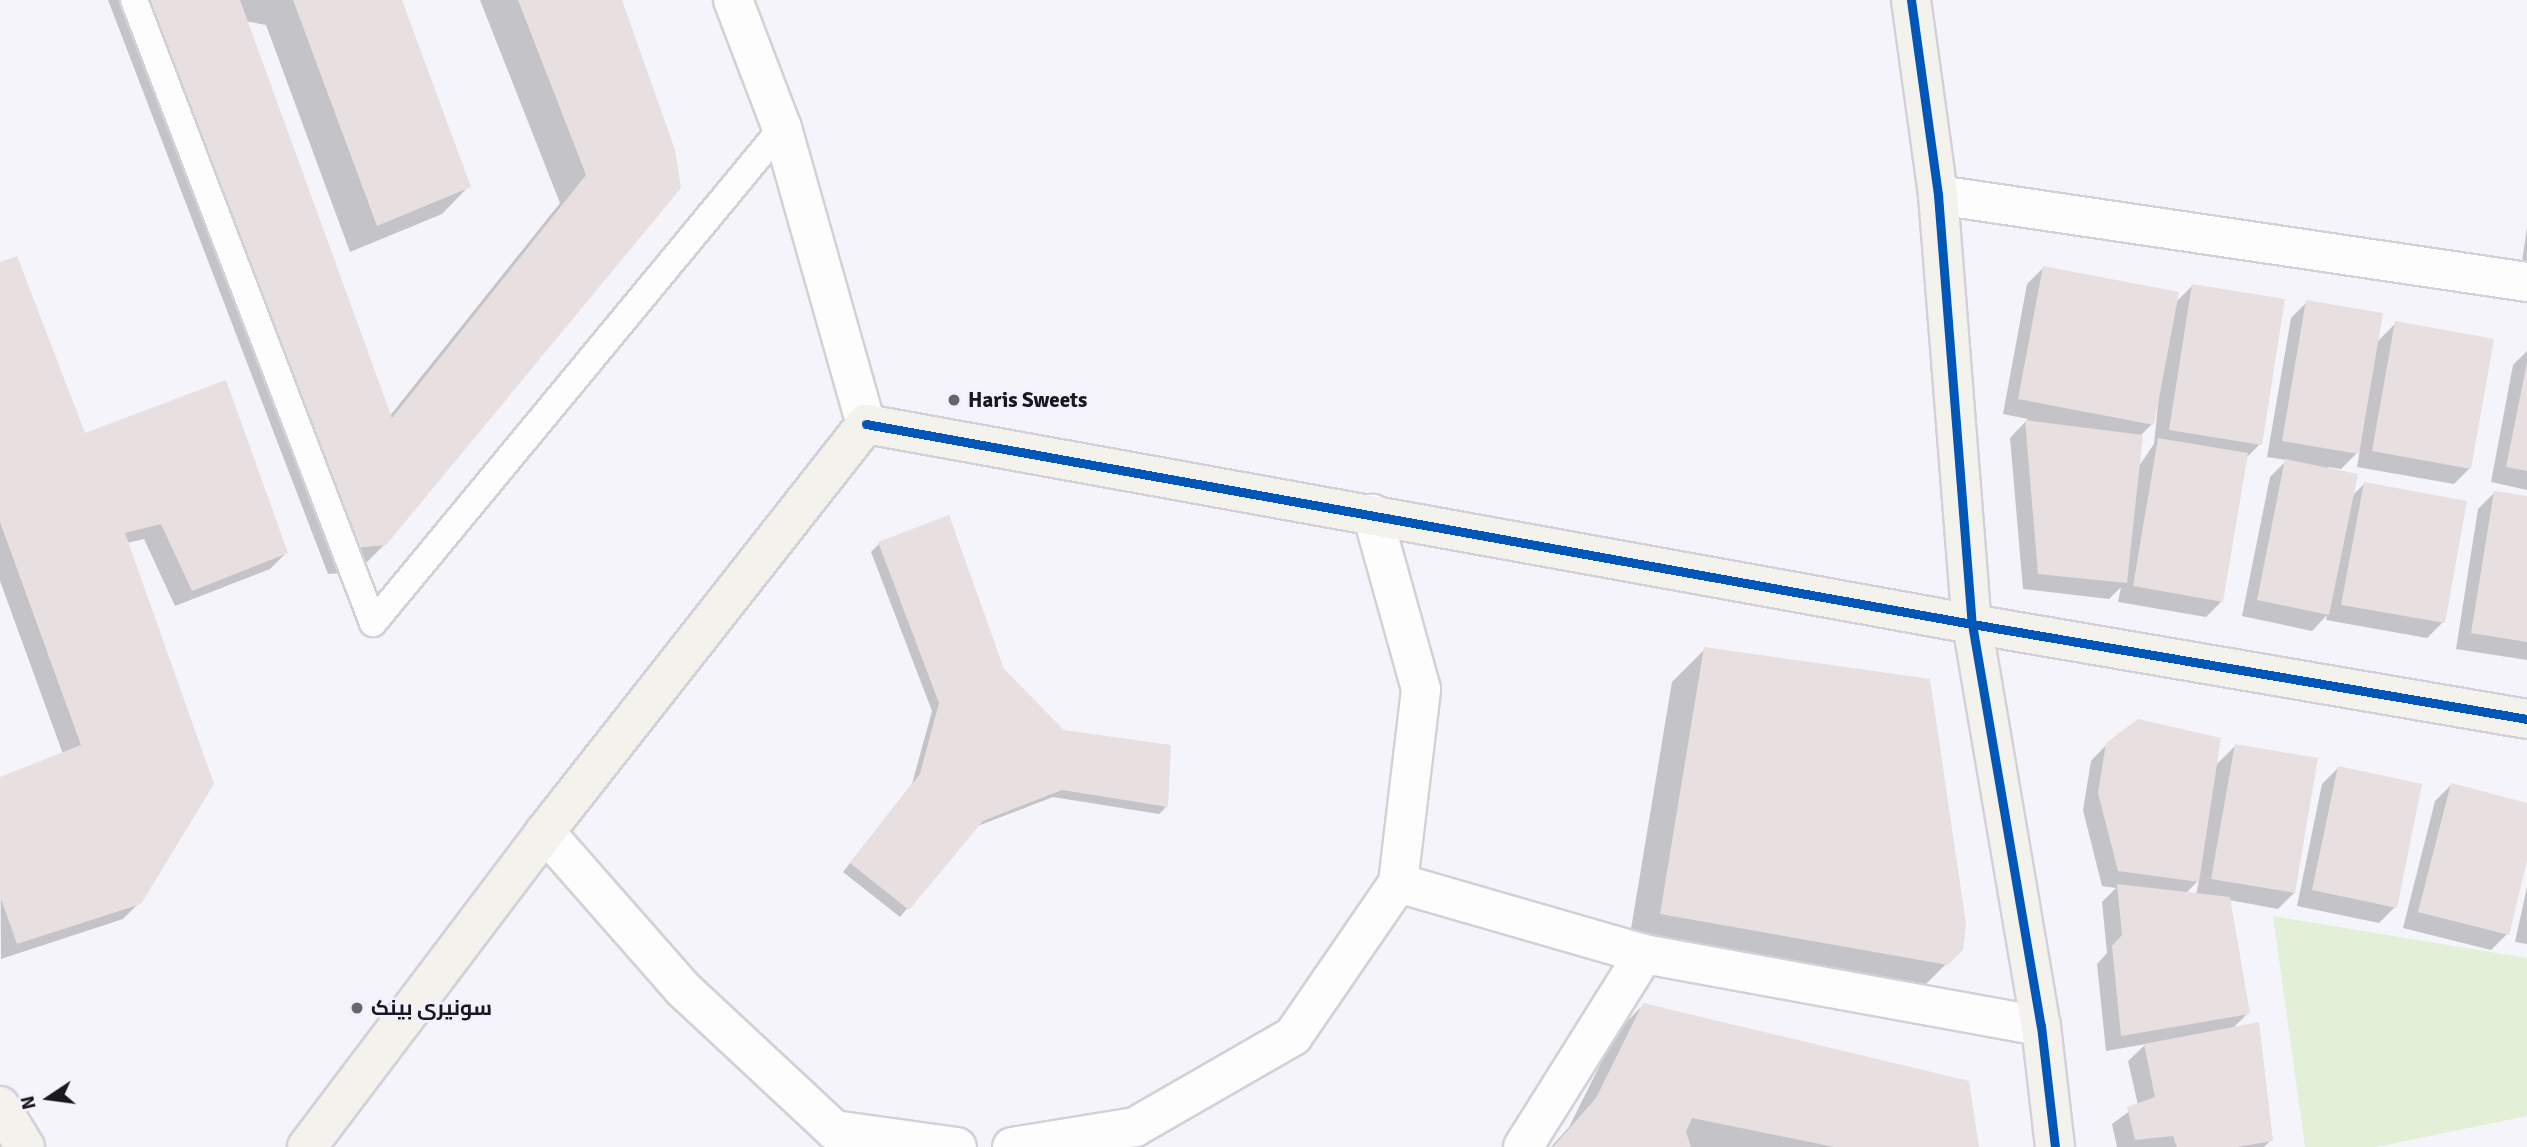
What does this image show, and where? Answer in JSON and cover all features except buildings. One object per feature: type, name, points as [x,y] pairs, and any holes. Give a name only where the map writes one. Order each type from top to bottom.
[{"type":"street","points":[[733,0],[782,128],[866,424]]},
{"type":"street","points":[[1911,0],[1938,195],[1972,624],[2041,1026],[2055,1147]]},
{"type":"street","points":[[1938,195],[2527,282]]},
{"type":"street","points":[[866,424],[1972,624],[2527,719]]},
{"type":"street","points":[[307,1147],[545,832],[866,424]]},
{"type":"street","points":[[1012,1147],[1139,1137],[1293,1036],[1398,883],[1422,689],[1372,514]]},
{"type":"street","points":[[545,832],[683,989],[827,1138],[957,1147]]},
{"type":"street","points":[[1398,883],[1644,954],[2041,1026]]},
{"type":"street","points":[[1524,1147],[1644,954]]},
{"type":"street","points":[[0,1106],[25,1147]]},
{"type":"lane","points":[[134,0],[373,623],[782,128]]},
{"type":"green space","points":[[2273,916],[2527,958],[2527,1116],[2376,1147],[2305,1147]]},
{"type":"cycle path","points":[[1911,0],[1938,195],[1972,624],[2041,1026],[2055,1147]]},
{"type":"cycle path","points":[[866,424],[1972,624],[2527,719]]},
{"type":"place","name":"Haris Sweets","points":[[954,400]]},
{"type":"place","name":"سونیری بینک","points":[[357,1008]]}]
